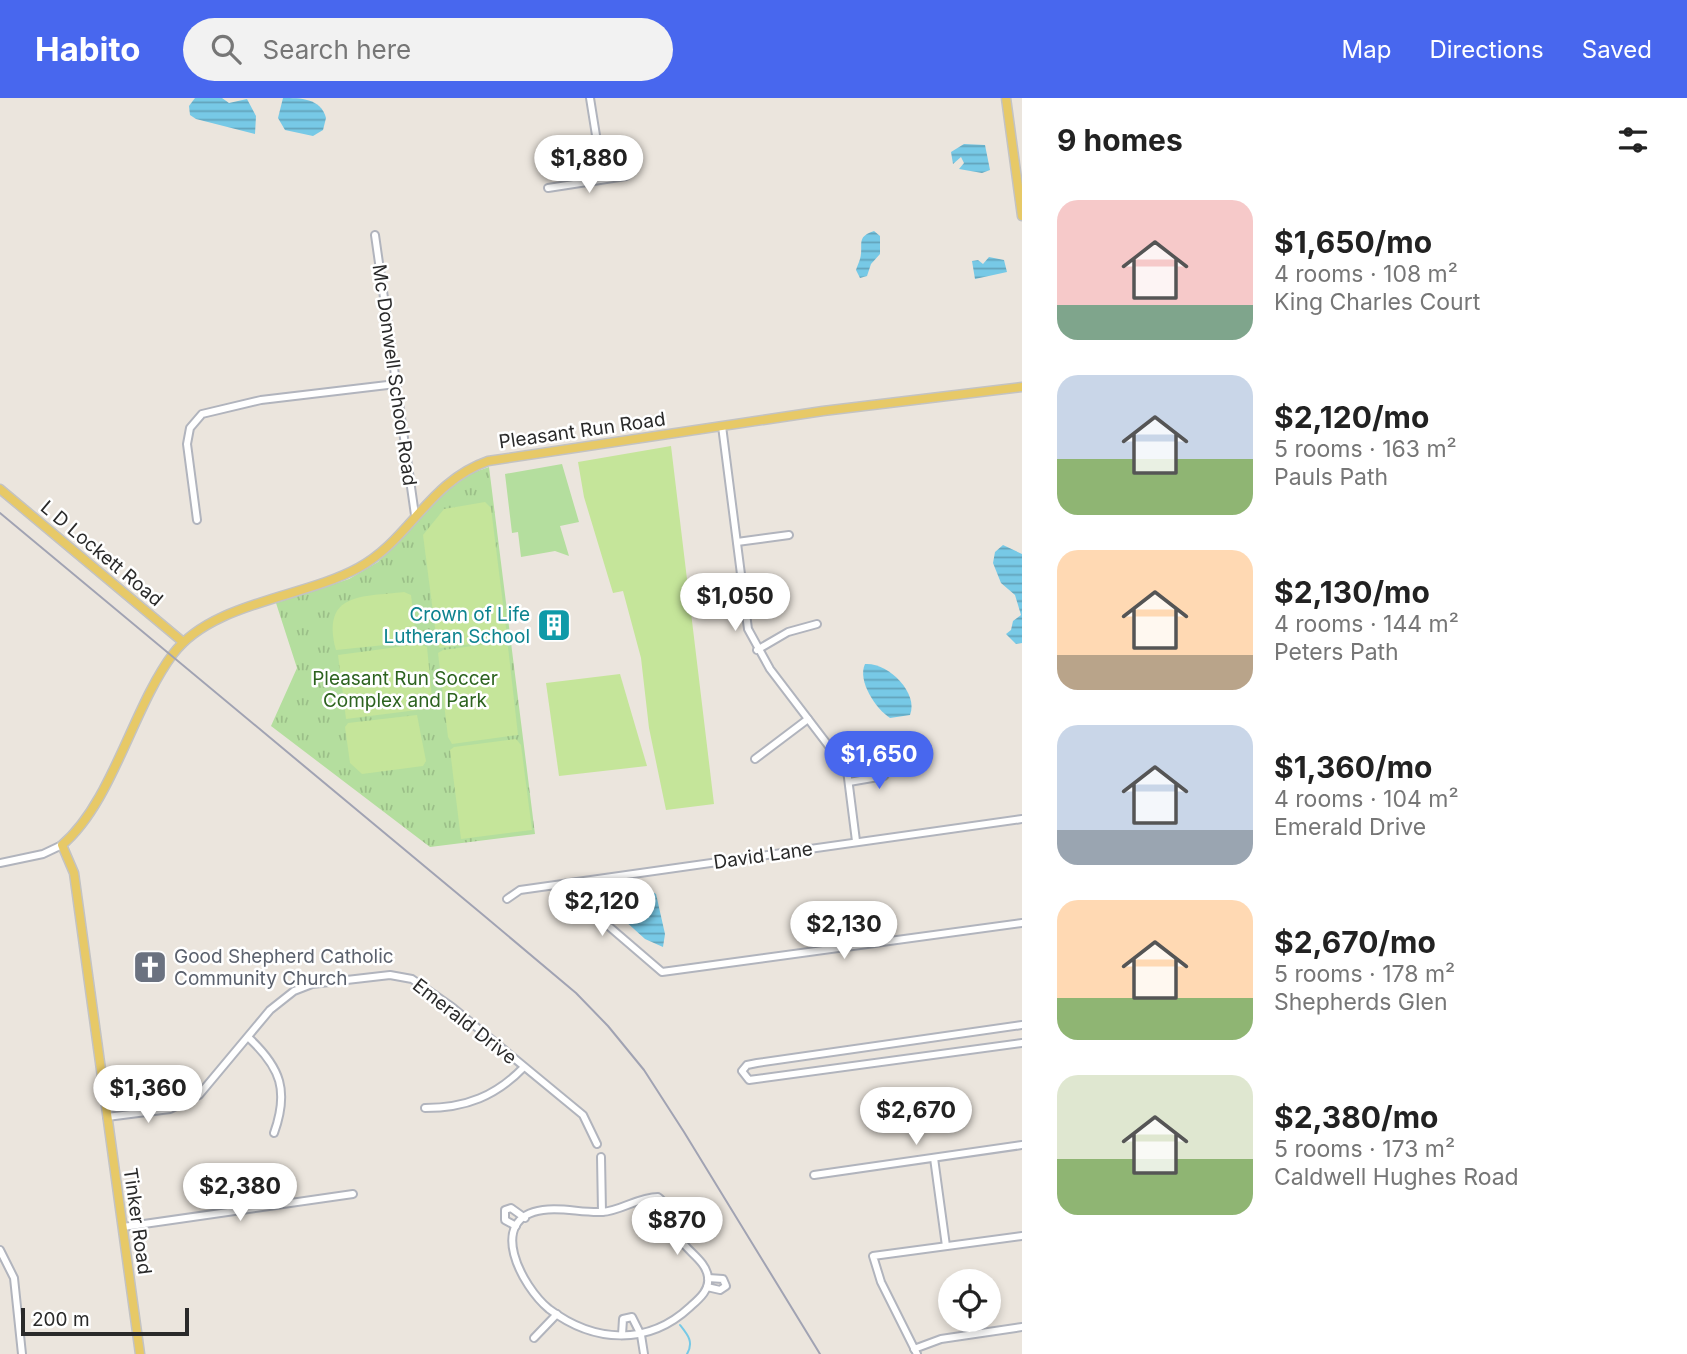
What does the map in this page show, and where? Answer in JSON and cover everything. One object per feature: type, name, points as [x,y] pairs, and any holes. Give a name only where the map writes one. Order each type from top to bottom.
[{"type":"main road","points":[[1006,98],[1022,215]]},
{"type":"main road","name":"Pleasant Run Road","points":[[62,845],[86,819],[160,672],[183,642],[214,621],[332,580],[362,566],[379,553],[453,478],[496,458],[895,401],[1022,387]]},
{"type":"main road","name":"Pleasant Run Road","points":[[1008,390],[1022,394]]},
{"type":"main road","name":"L D Lockett Road","points":[[0,489],[183,642]]},
{"type":"main road","name":"Tinker Road","points":[[62,845],[74,873],[140,1354]]},
{"type":"street","points":[[590,98],[603,179]]},
{"type":"street","points":[[548,188],[626,176]]},
{"type":"street","name":"Mc Donwell School Road","points":[[375,235],[415,514]]},
{"type":"street","points":[[197,520],[187,444],[190,428],[202,414],[261,400],[396,384]]},
{"type":"street","points":[[722,426],[748,629],[757,650],[847,770],[856,841]]},
{"type":"street","points":[[737,542],[789,535]]},
{"type":"street","points":[[757,650],[788,632],[817,624]]},
{"type":"street","points":[[755,759],[808,719]]},
{"type":"street","points":[[849,782],[884,776],[889,769]]},
{"type":"street","name":"David Lane","points":[[507,899],[520,890],[1022,819]]},
{"type":"street","name":"Pleasant Run Road","points":[[0,863],[43,854],[62,845]]},
{"type":"street","points":[[580,882],[583,898],[591,911],[662,972],[1022,923]]},
{"type":"street","name":"Emerald Drive","points":[[106,1113],[169,1100],[178,1103],[200,1095],[270,1010],[303,987],[359,977],[398,976],[424,986],[583,1115],[597,1144]]},
{"type":"street","points":[[1022,1025],[747,1065],[742,1074],[749,1080],[1022,1043]]},
{"type":"street","points":[[1006,1027],[1008,1045]]},
{"type":"street","points":[[249,1038],[267,1055],[279,1082],[280,1115],[274,1133]]},
{"type":"street","points":[[921,1039],[924,1056]]},
{"type":"street","points":[[833,1052],[835,1068]]},
{"type":"street","points":[[425,1108],[480,1100],[504,1087],[524,1067]]},
{"type":"street","points":[[814,1175],[1022,1145]]},
{"type":"street","points":[[601,1157],[602,1212]]},
{"type":"street","points":[[934,1158],[946,1246]]},
{"type":"street","points":[[123,1227],[353,1194]]},
{"type":"street","points":[[642,1199],[662,1199],[676,1233],[703,1264],[708,1278],[707,1287],[701,1297],[668,1325],[641,1335],[612,1336],[557,1314],[542,1302],[523,1279],[513,1255],[516,1226],[525,1217],[542,1210],[602,1212],[642,1199]]},
{"type":"street","points":[[516,1226],[503,1217],[505,1210],[511,1208],[525,1217]]},
{"type":"street","points":[[1022,1236],[873,1256],[881,1282],[916,1352],[941,1339],[1022,1327]]},
{"type":"street","points":[[0,1251],[14,1278],[22,1354]]},
{"type":"street","points":[[707,1287],[720,1290],[726,1286],[723,1279],[708,1278]]},
{"type":"street","points":[[534,1338],[557,1314]]},
{"type":"street","points":[[622,1335],[621,1322],[629,1316],[635,1320],[641,1335],[644,1354]]},
{"type":"green space","points":[[671,446],[714,804],[666,810],[649,728],[641,658],[623,591],[613,593],[584,497],[578,462]]},
{"type":"green space","points":[[562,464],[579,522],[560,526],[569,556],[555,551],[521,557],[518,532],[512,533],[505,474]]},
{"type":"green space","name":"Pleasant Run Soccer Complex and Park","points":[[489,467],[535,834],[430,847],[271,726],[297,668],[276,603],[349,579],[378,562],[408,525],[455,479]]},
{"type":"green space","points":[[485,502],[491,508],[507,636],[503,640],[440,648],[437,643],[423,535],[444,509]]},
{"type":"green space","points":[[404,592],[411,595],[416,637],[414,642],[336,650],[334,617],[340,607],[360,597]]},
{"type":"green space","points":[[503,642],[508,647],[518,735],[452,744],[448,737],[438,653],[443,650]]},
{"type":"green space","points":[[420,644],[427,647],[433,708],[346,719],[338,655]]},
{"type":"green space","points":[[620,674],[647,766],[559,776],[546,683]]},
{"type":"green space","points":[[417,715],[426,761],[423,766],[362,774],[350,763],[345,727],[348,723]]},
{"type":"green space","points":[[516,739],[521,745],[532,830],[461,839],[450,750],[454,747]]},
{"type":"water","points":[[195,98],[222,98],[229,103],[247,99],[256,116],[255,134],[196,119],[190,115],[189,106]]},
{"type":"water","points":[[283,98],[309,100],[320,106],[326,118],[323,130],[313,136],[285,130],[278,118]]},
{"type":"water","points":[[964,144],[985,145],[990,170],[982,173],[959,169],[964,163],[961,157],[953,164],[951,152]]},
{"type":"water","points":[[874,231],[880,236],[880,254],[871,264],[867,276],[860,278],[856,270],[861,254],[861,242],[864,236]]},
{"type":"water","points":[[989,257],[1004,260],[1007,272],[975,279],[972,261],[978,260],[983,264]]},
{"type":"water","points":[[1003,545],[1022,554],[1022,643],[1016,644],[1006,634],[1011,630],[1013,621],[1021,615],[1015,595],[1001,583],[993,563],[995,552]]},
{"type":"water","points":[[865,664],[883,668],[899,680],[910,697],[910,715],[890,718],[879,708],[866,686],[863,671]]},
{"type":"water","points":[[645,887],[656,894],[665,934],[663,947],[645,939],[602,900],[612,892]]},
{"type":"waterway","points":[[680,1325],[690,1342],[687,1354]]},
{"type":"railway","points":[[0,513],[576,993],[608,1026],[644,1070],[820,1354]]},
{"type":"place","name":"Crown of Life Lutheran School","points":[[554,625]]},
{"type":"place","name":"Good Shepherd Catholic Community Church","points":[[150,967]]}]
